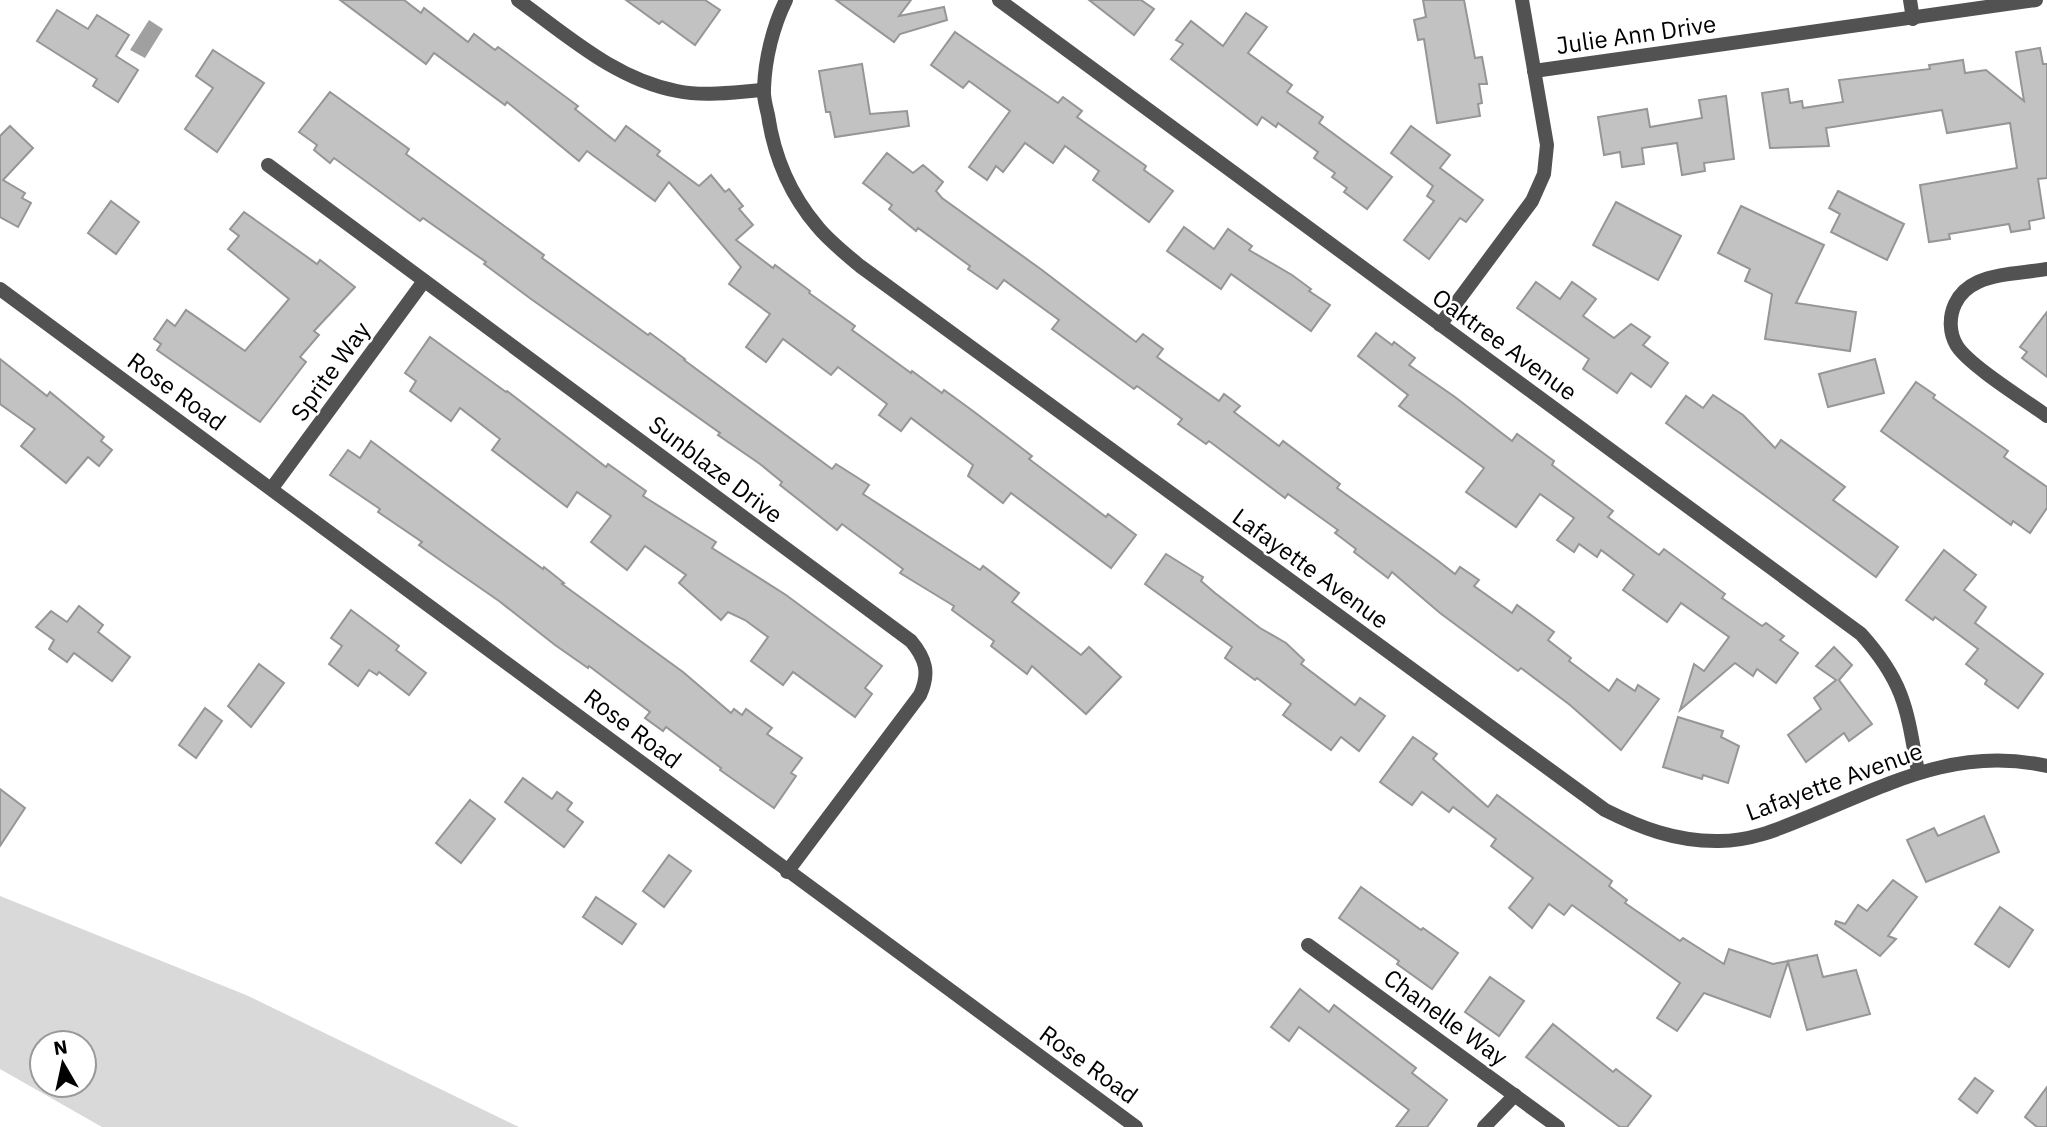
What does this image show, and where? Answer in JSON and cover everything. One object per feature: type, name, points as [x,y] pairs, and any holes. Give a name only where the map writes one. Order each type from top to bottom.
[{"type":"street","points":[[519,0],[616,70],[650,84],[678,91],[712,94],[764,90]]},
{"type":"street","name":"Lafayette Avenue","points":[[786,0],[775,28],[764,90],[770,132],[783,173],[817,227],[860,266],[1605,810],[1641,828],[1679,839],[1719,842],[1762,835],[1919,772],[1987,759],[2047,766]]},
{"type":"street","name":"Oaktree Avenue","points":[[999,0],[1861,634],[1882,658],[1898,685],[1907,709],[1919,772]]},
{"type":"street","points":[[1440,325],[1532,201],[1544,173],[1547,145],[1522,0]]},
{"type":"street","points":[[1910,0],[1913,19]]},
{"type":"street","name":"Julie Ann Drive","points":[[1534,71],[2036,0]]},
{"type":"street","name":"Sunblaze Drive","points":[[268,165],[911,641],[922,654],[927,668],[926,682],[920,695],[787,872]]},
{"type":"street","points":[[2047,269],[1980,281],[1965,288],[1950,317],[1957,346],[1970,359],[2047,416]]},
{"type":"street","name":"Sprite Way","points":[[272,488],[425,281]]},
{"type":"street","name":"Rose Road","points":[[0,289],[1136,1127]]},
{"type":"street","name":"Chanelle Way","points":[[1308,945],[1558,1127]]},
{"type":"street","points":[[1484,1127],[1515,1095]]},
{"type":"shaded area","points":[[149,20],[163,29],[145,58],[130,50]]},
{"type":"shaded area","points":[[0,896],[246,995],[519,1127],[102,1127],[53,1099],[98,1099],[98,1029],[28,1029],[28,1085],[0,1069]]},
{"type":"building","points":[[340,0],[404,0],[421,13],[424,8],[468,42],[474,34],[495,50],[498,47],[578,106],[575,109],[615,141],[626,126],[660,151],[657,155],[699,186],[711,175],[725,192],[729,189],[743,206],[739,209],[753,225],[736,240],[810,291],[809,293],[855,326],[852,330],[911,373],[912,371],[942,393],[944,390],[1032,456],[1029,459],[1106,517],[1108,514],[1136,535],[1111,568],[1011,493],[1003,503],[968,476],[973,465],[911,418],[901,431],[879,415],[887,404],[838,367],[831,375],[783,339],[766,362],[746,347],[770,314],[729,284],[741,267],[669,182],[655,201],[587,151],[579,161],[507,102],[505,105],[434,53],[426,64]]},
{"type":"building","points":[[626,0],[705,0],[720,10],[695,45]]},
{"type":"building","points":[[836,0],[911,0],[899,16],[944,7],[947,20],[900,34],[894,42]]},
{"type":"building","points":[[1089,0],[1141,0],[1154,9],[1134,35]]},
{"type":"building","points":[[1423,0],[1464,0],[1475,58],[1482,57],[1487,84],[1479,84],[1482,103],[1478,104],[1480,116],[1437,123],[1424,39],[1418,40],[1414,20],[1426,17]]},
{"type":"building","points":[[57,10],[88,29],[97,15],[129,35],[116,56],[138,70],[118,102],[93,86],[97,79],[37,41]]},
{"type":"building","points":[[1246,13],[1267,27],[1248,53],[1292,85],[1287,92],[1323,117],[1319,123],[1392,177],[1367,209],[1344,192],[1347,188],[1332,177],[1335,173],[1314,158],[1318,152],[1278,123],[1276,127],[1262,117],[1257,125],[1171,59],[1183,44],[1176,40],[1191,21],[1223,46]]},
{"type":"building","points":[[955,32],[1058,103],[1063,97],[1082,111],[1077,117],[1146,166],[1144,170],[1173,191],[1149,222],[1093,180],[1099,171],[1065,146],[1053,163],[1025,143],[1003,172],[996,166],[987,180],[969,167],[1010,111],[969,81],[963,88],[931,65]]},
{"type":"building","points":[[2040,48],[2043,64],[2047,64],[2047,178],[2038,179],[2044,218],[2029,221],[2030,229],[2011,232],[2009,224],[1949,234],[1950,239],[1929,242],[1920,185],[2017,168],[2010,123],[1947,133],[1942,110],[1826,128],[1829,146],[1770,148],[1762,93],[1788,89],[1790,103],[1802,101],[1803,108],[1843,102],[1839,80],[1930,69],[1929,65],[1963,60],[1965,73],[1986,70],[2024,101],[2016,52]]},
{"type":"building","points":[[213,50],[264,83],[217,152],[185,129],[213,88],[196,76]]},
{"type":"building","points":[[862,64],[870,114],[907,111],[909,126],[835,137],[830,112],[826,112],[819,71]]},
{"type":"building","points":[[330,92],[409,149],[406,154],[544,255],[542,258],[648,335],[650,333],[832,469],[836,464],[869,485],[863,494],[980,570],[983,566],[1019,593],[1012,602],[1081,655],[1089,647],[1121,677],[1086,714],[1032,666],[1027,674],[991,646],[994,641],[952,610],[954,606],[900,573],[903,569],[842,524],[837,530],[780,485],[782,482],[760,464],[718,435],[720,433],[531,299],[484,264],[486,262],[423,218],[420,221],[334,158],[330,163],[314,150],[317,145],[299,132]]},
{"type":"building","points":[[1726,96],[1734,159],[1704,163],[1705,171],[1682,175],[1677,143],[1642,148],[1644,164],[1622,167],[1620,152],[1604,155],[1598,117],[1647,109],[1650,127],[1702,118],[1699,100]]},
{"type":"building","points":[[10,126],[33,148],[3,180],[25,193],[22,198],[31,203],[18,227],[0,217],[0,136]]},
{"type":"building","points":[[1411,126],[1450,155],[1440,168],[1483,200],[1466,222],[1460,218],[1429,259],[1404,240],[1434,201],[1427,196],[1433,186],[1391,153]]},
{"type":"building","points":[[887,153],[913,173],[923,165],[943,182],[936,191],[942,198],[1136,342],[1143,334],[1163,349],[1157,357],[1219,401],[1224,394],[1240,406],[1234,412],[1279,446],[1283,441],[1340,484],[1337,488],[1455,574],[1460,567],[1479,580],[1474,586],[1512,613],[1517,605],[1554,632],[1548,640],[1571,658],[1569,661],[1609,691],[1617,679],[1635,691],[1638,685],[1659,699],[1621,750],[1570,705],[1521,668],[1518,671],[1440,613],[1392,572],[1388,578],[1354,552],[1356,549],[1335,533],[1338,530],[1288,494],[1285,498],[1209,441],[1206,444],[1178,424],[1182,419],[1137,386],[1134,389],[1052,329],[1059,320],[1004,280],[997,289],[918,228],[916,231],[889,209],[892,205],[863,183]]},
{"type":"building","points":[[1838,191],[1904,224],[1887,260],[1831,232],[1840,214],[1829,208]]},
{"type":"building","points":[[111,201],[139,222],[116,254],[88,233]]},
{"type":"building","points":[[1616,202],[1681,236],[1658,280],[1593,245]]},
{"type":"building","points":[[1741,206],[1824,245],[1796,303],[1856,312],[1850,351],[1765,339],[1772,294],[1745,281],[1750,269],[1718,253]]},
{"type":"building","points":[[244,212],[317,264],[320,260],[355,287],[314,331],[319,335],[300,357],[306,362],[260,422],[157,350],[161,344],[154,339],[167,320],[175,326],[186,310],[245,351],[289,299],[228,249],[239,236],[230,229]]},
{"type":"building","points":[[1184,227],[1214,249],[1228,229],[1252,246],[1249,250],[1292,275],[1330,305],[1311,331],[1231,274],[1221,289],[1167,251]]},
{"type":"building","points":[[1536,282],[1560,299],[1572,282],[1596,299],[1583,316],[1614,338],[1631,324],[1650,337],[1643,345],[1668,363],[1651,387],[1631,373],[1617,393],[1583,369],[1589,359],[1517,308]]},
{"type":"building","points":[[2047,312],[2047,377],[2022,358],[2027,352],[2020,347]]},
{"type":"building","points":[[1376,333],[1392,345],[1394,342],[1415,358],[1409,365],[1512,441],[1517,434],[1554,461],[1552,465],[1613,511],[1608,517],[1659,555],[1664,549],[1725,594],[1722,598],[1762,626],[1766,623],[1784,636],[1780,640],[1798,653],[1776,683],[1757,669],[1753,676],[1735,663],[1680,710],[1694,664],[1704,671],[1729,637],[1681,603],[1667,622],[1623,590],[1634,575],[1601,550],[1597,557],[1579,544],[1574,552],[1557,540],[1574,518],[1540,494],[1516,527],[1466,492],[1484,468],[1399,406],[1408,395],[1358,356]]},
{"type":"building","points":[[430,337],[507,391],[606,467],[608,464],[646,491],[643,496],[716,542],[712,548],[786,595],[882,666],[865,688],[872,694],[855,717],[793,672],[783,685],[751,661],[768,637],[745,620],[728,612],[721,620],[679,583],[686,575],[645,546],[627,570],[591,542],[611,516],[577,492],[567,507],[492,450],[500,439],[460,408],[451,421],[410,391],[416,381],[405,373]]},
{"type":"building","points":[[0,359],[47,396],[50,392],[104,437],[101,441],[112,450],[99,466],[88,457],[66,483],[21,446],[35,429],[0,404]]},
{"type":"building","points":[[1875,359],[1884,393],[1828,407],[1819,374]]},
{"type":"building","points":[[1916,382],[1935,395],[1933,398],[2008,451],[2004,457],[2047,487],[2047,508],[2030,533],[2013,521],[2011,525],[1881,431]]},
{"type":"building","points":[[1713,395],[1743,415],[1775,448],[1781,440],[1845,487],[1833,500],[1898,547],[1876,577],[1666,423],[1686,396],[1703,408]]},
{"type":"building","points":[[371,441],[683,672],[731,713],[734,709],[742,715],[746,709],[772,728],[767,734],[802,758],[791,773],[796,776],[774,808],[666,727],[663,731],[645,718],[650,712],[419,545],[422,542],[330,475],[348,450],[360,458]]},
{"type":"building","points":[[1944,550],[1976,575],[1964,590],[1986,607],[1975,623],[2043,674],[2018,708],[1985,684],[1987,680],[1966,664],[1978,649],[1935,617],[1933,620],[1906,600]]},
{"type":"building","points":[[1166,554],[1203,577],[1201,581],[1215,593],[1260,628],[1286,643],[1304,660],[1301,664],[1355,705],[1360,698],[1385,716],[1359,751],[1341,737],[1331,750],[1283,715],[1291,704],[1225,658],[1232,647],[1145,584]]},
{"type":"building","points":[[79,606],[103,625],[98,632],[130,657],[112,681],[74,653],[67,662],[49,649],[54,640],[36,627],[51,611],[67,622]]},
{"type":"building","points":[[351,610],[399,646],[396,650],[426,673],[409,695],[379,672],[377,675],[369,670],[358,686],[329,664],[342,646],[331,638]]},
{"type":"building","points":[[1834,647],[1852,665],[1839,680],[1872,724],[1849,741],[1844,733],[1806,762],[1788,735],[1821,709],[1814,698],[1836,680],[1816,666]]},
{"type":"building","points":[[259,664],[284,683],[251,727],[228,706]]},
{"type":"building","points":[[205,708],[222,721],[196,758],[179,745]]},
{"type":"building","points":[[1678,717],[1723,731],[1721,737],[1739,746],[1728,783],[1703,775],[1702,779],[1663,767]]},
{"type":"building","points":[[1413,737],[1437,754],[1433,759],[1488,807],[1497,795],[1612,881],[1609,886],[1627,900],[1625,903],[1680,941],[1683,938],[1724,964],[1729,949],[1773,964],[1817,955],[1823,977],[1856,970],[1870,1014],[1807,1030],[1788,962],[1770,1017],[1704,993],[1677,1031],[1657,1018],[1680,983],[1572,905],[1564,915],[1549,904],[1532,928],[1509,908],[1533,878],[1491,846],[1496,839],[1453,807],[1449,812],[1422,792],[1412,805],[1380,782]]},
{"type":"building","points":[[523,778],[552,799],[557,792],[572,803],[567,810],[583,822],[564,847],[505,802]]},
{"type":"building","points":[[0,789],[25,808],[0,846]]},
{"type":"building","points":[[470,800],[495,819],[461,863],[436,843]]},
{"type":"building","points":[[1984,816],[1999,852],[1926,882],[1907,840],[1934,828],[1938,836]]},
{"type":"building","points":[[669,855],[691,871],[664,907],[643,891]]},
{"type":"building","points":[[1893,880],[1917,897],[1888,936],[1896,939],[1880,956],[1835,924],[1836,921],[1845,924],[1858,905],[1867,911]]},
{"type":"building","points":[[1361,887],[1458,953],[1432,989],[1397,964],[1399,961],[1339,918]]},
{"type":"building","points":[[596,897],[636,924],[622,944],[583,917]]},
{"type":"building","points":[[2000,907],[2033,930],[2009,967],[1975,944]]},
{"type":"building","points":[[1490,977],[1524,1001],[1499,1036],[1465,1012]]},
{"type":"building","points":[[1300,989],[1329,1012],[1334,1005],[1416,1068],[1412,1073],[1447,1100],[1427,1127],[1396,1127],[1409,1110],[1299,1027],[1289,1041],[1271,1027]]},
{"type":"building","points":[[1553,1024],[1613,1072],[1616,1069],[1651,1096],[1627,1127],[1620,1127],[1526,1057]]},
{"type":"building","points":[[1975,1078],[1993,1091],[1977,1113],[1959,1099]]},
{"type":"building","points":[[2047,1087],[2047,1127],[2037,1127],[2025,1117]]}]
